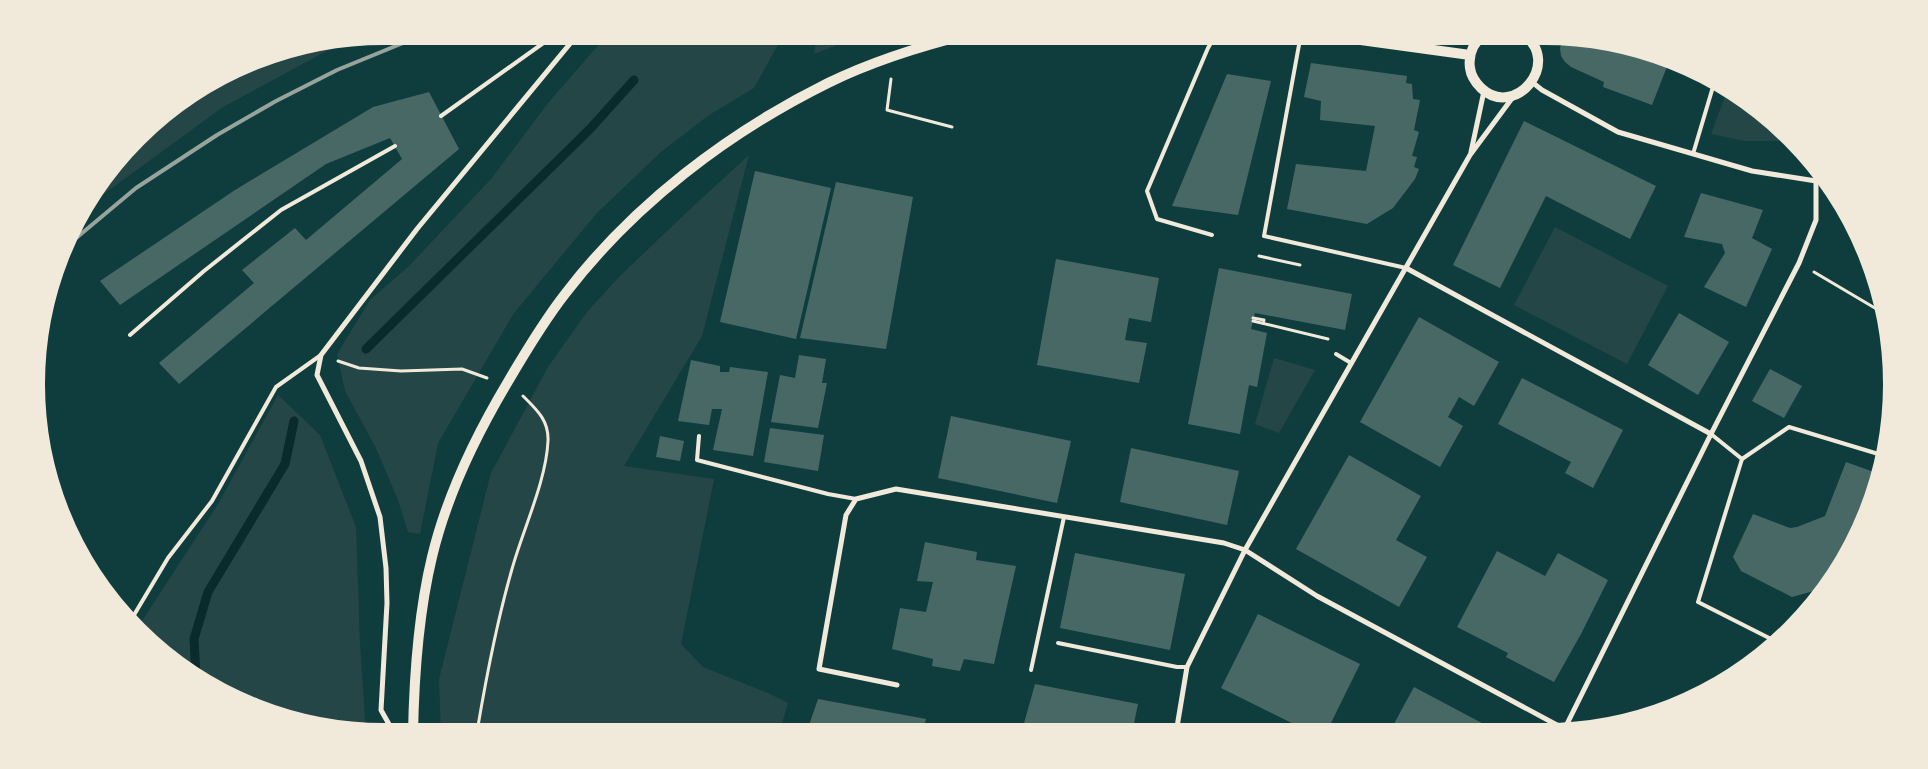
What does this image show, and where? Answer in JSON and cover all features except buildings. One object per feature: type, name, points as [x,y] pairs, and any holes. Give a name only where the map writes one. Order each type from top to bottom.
[{"type":"main road","points":[[412,726],[414,678],[421,617],[432,557],[453,490],[484,422],[564,294],[614,237],[673,183],[725,144],[776,111],[829,83],[892,57],[939,42]]},
{"type":"main road","points":[[1375,42],[1470,55]]},
{"type":"main road","points":[[1475,42],[1470,55],[1471,74],[1484,91],[1496,96],[1513,96],[1532,82],[1538,66],[1534,42]]},
{"type":"main road","points":[[1531,42],[1534,45]]},
{"type":"street","points":[[389,726],[381,710],[387,603],[386,568],[380,517],[360,461],[317,376],[321,355],[417,229],[571,42]]},
{"type":"street","points":[[1532,82],[1542,90],[1618,132],[1752,171],[1816,181],[1816,220],[1798,263],[1711,434],[1570,726]]},
{"type":"street","points":[[1470,155],[1484,91]]},
{"type":"street","points":[[1177,726],[1187,667],[1245,550],[1470,155],[1513,96]]},
{"type":"street","points":[[1406,268],[1711,434]]},
{"type":"street","points":[[897,684],[819,669],[846,515],[856,500],[896,489],[1224,543],[1245,550],[1317,596],[1558,726]]},
{"type":"lane","points":[[441,116],[545,42]]},
{"type":"lane","points":[[1211,42],[1147,191],[1157,219],[1212,235]]},
{"type":"lane","points":[[1300,42],[1264,236],[1406,268]]},
{"type":"lane","points":[[1693,154],[1713,87]]},
{"type":"lane","points":[[130,335],[204,271],[281,210],[395,146]]},
{"type":"lane","points":[[1336,354],[1351,363]]},
{"type":"lane","points":[[133,616],[168,558],[212,501],[276,387],[321,355]]},
{"type":"lane","points":[[1772,639],[1698,602],[1742,459],[1789,427],[1878,454]]},
{"type":"lane","points":[[1711,434],[1742,459]]},
{"type":"lane","points":[[699,436],[697,460],[856,500]]},
{"type":"lane","points":[[1031,670],[1064,517]]},
{"type":"lane","points":[[1058,643],[1177,667],[1187,667]]},
{"type":"path","points":[[892,72],[887,110],[952,127]]},
{"type":"path","points":[[1798,263],[1877,309]]},
{"type":"path","points":[[1253,320],[1329,339]]},
{"type":"path","points":[[321,355],[359,368],[401,371],[462,369],[488,379]]},
{"type":"path","points":[[478,726],[490,658],[512,569],[543,472],[548,439],[543,416],[521,395]]},
{"type":"shaded area","points":[[601,42],[780,42],[754,88],[709,115],[661,152],[597,213],[514,313],[438,443],[420,534],[408,532],[398,500],[376,448],[345,391],[337,354],[370,300],[409,266],[491,179],[549,102]]},
{"type":"shaded area","points":[[816,42],[845,42],[814,54]]},
{"type":"shaded area","points":[[337,46],[223,107],[97,199],[127,159],[159,127],[194,100],[213,88],[254,69],[296,54]]},
{"type":"shaded area","points":[[1726,95],[1745,108],[1745,111],[1752,113],[1783,141],[1745,141],[1711,134]]},
{"type":"shaded area","points":[[749,155],[702,336],[624,466],[714,479],[681,644],[703,667],[788,703],[781,726],[441,726],[439,679],[491,473],[548,367],[587,312],[620,276]]},
{"type":"shaded area","points":[[1555,227],[1668,286],[1627,364],[1514,305]]},
{"type":"shaded area","points":[[1274,358],[1315,370],[1279,433],[1255,424]]},
{"type":"shaded area","points":[[278,395],[320,435],[356,527],[360,643],[366,726],[340,724],[296,715],[233,691],[213,681],[176,656],[140,623],[218,504]]},
{"type":"waterway","points":[[366,349],[590,129],[634,80]]},
{"type":"waterway","points":[[196,670],[194,639],[208,592],[285,464],[294,421]]},
{"type":"railway","points":[[76,238],[136,188],[217,135],[276,101],[337,70],[405,42]]}]
